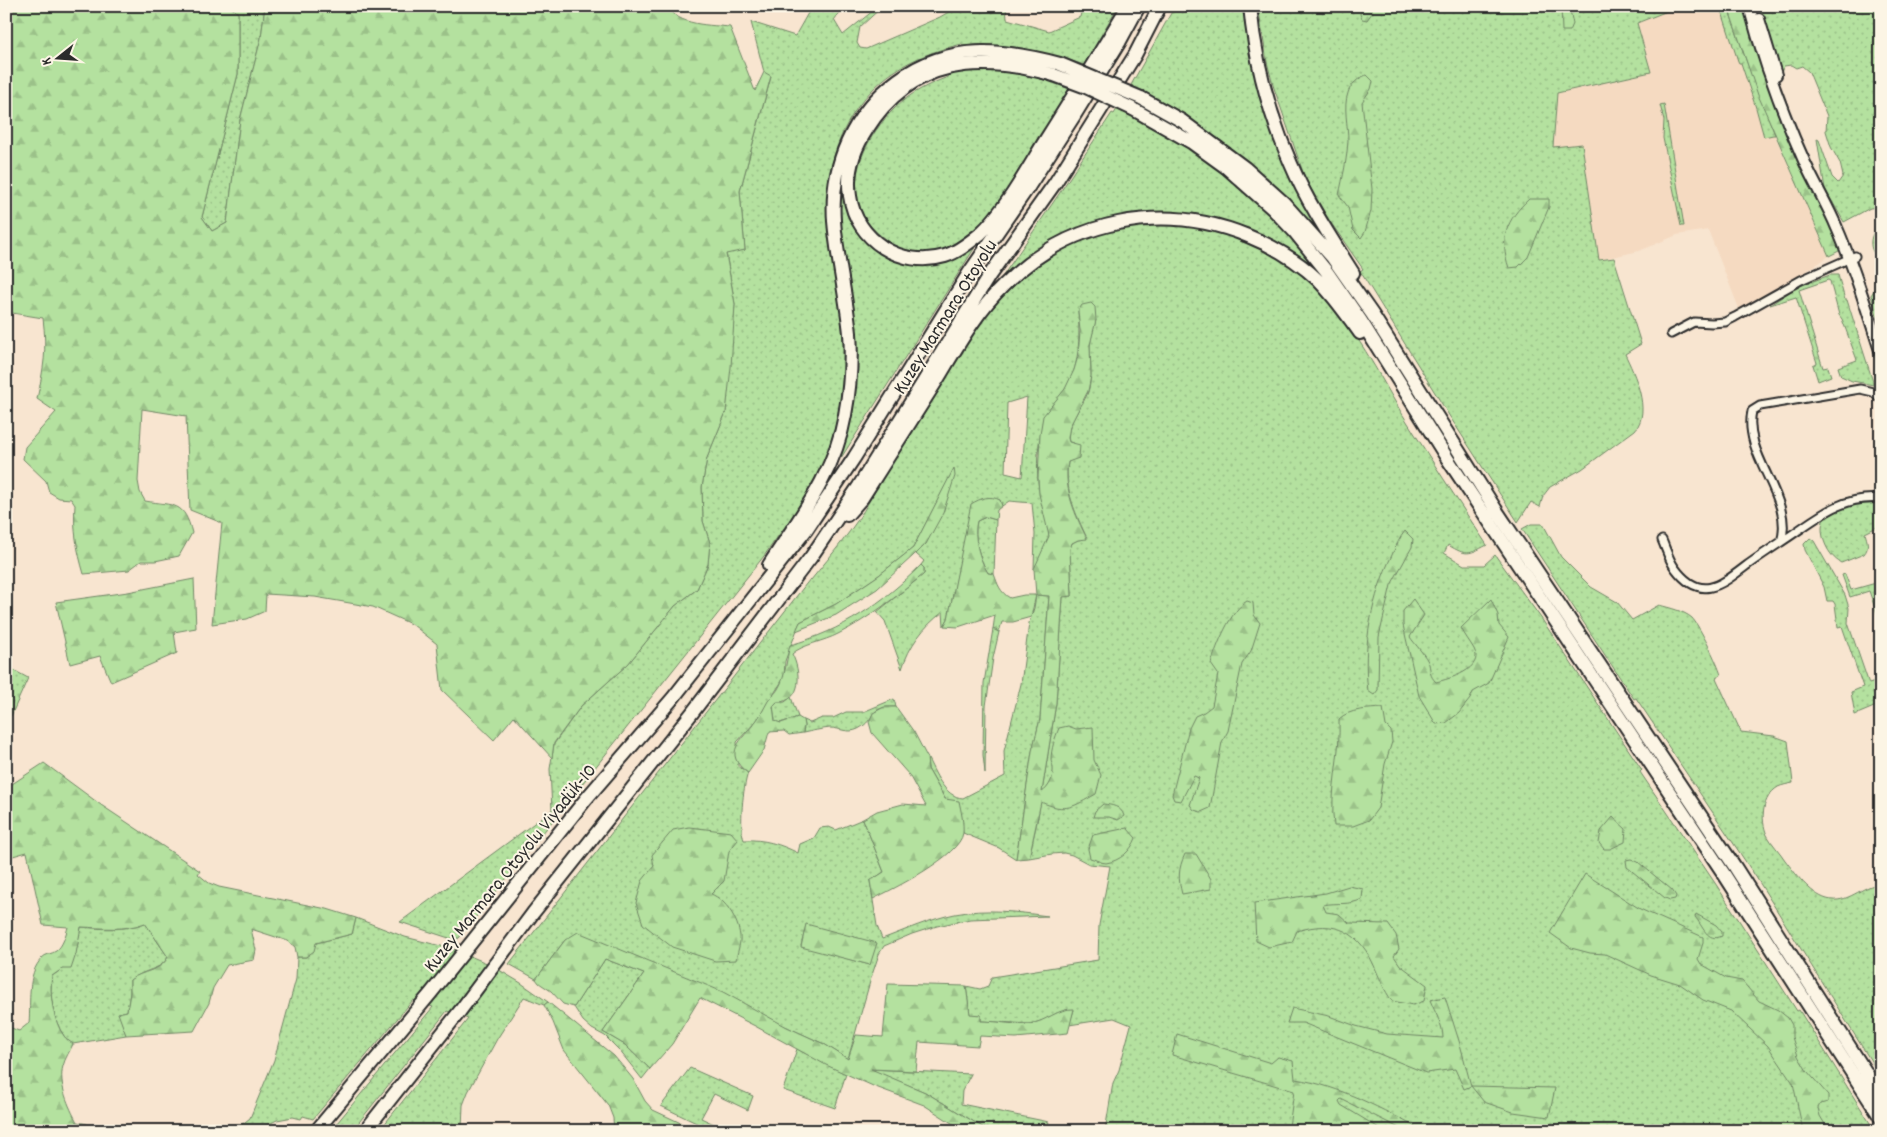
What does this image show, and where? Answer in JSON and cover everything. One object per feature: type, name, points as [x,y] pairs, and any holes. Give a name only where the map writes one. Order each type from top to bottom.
[{"type":"highway","points":[[1057,70],[1004,64],[961,65],[920,78],[890,101],[877,114],[863,136],[850,168],[848,182],[850,198],[855,215],[863,229],[881,247],[907,258],[933,259],[947,255],[969,243],[990,224],[1022,179],[1128,6]]},
{"type":"highway","name":"Kuzey Marmara Otoyolu","points":[[730,626],[806,530],[854,458],[969,273],[1029,186],[1074,116],[1139,6]]},
{"type":"highway","name":"Kuzey Marmara Otoyolu","points":[[365,1131],[811,557],[864,478],[989,276],[1055,183],[1135,55],[1160,6]]},
{"type":"highway","points":[[1250,6],[1255,43],[1265,89],[1291,165],[1322,224],[1373,304],[1451,453]]},
{"type":"highway","points":[[730,626],[825,478],[842,432],[850,381],[850,332],[836,234],[834,197],[841,156],[865,110],[889,86],[918,67],[962,52],[1000,52],[1057,70],[1182,121],[1232,157],[1270,190],[1332,257],[1372,314],[1451,453],[1881,1118]]},
{"type":"highway","points":[[811,557],[862,498],[979,312],[1002,286],[1043,252],[1073,236],[1098,228],[1131,221],[1166,219],[1218,225],[1265,243],[1292,259],[1317,279],[1338,302],[1451,453],[1735,867],[1881,1096]]},
{"type":"highway","name":"Kuzey Marmara Otoyolu Viyadük-10","points":[[316,1131],[431,993],[586,799],[673,698],[730,626]]},
{"type":"main road","points":[[1748,6],[1760,50],[1782,108],[1806,164],[1852,257],[1881,332]]},
{"type":"main road","points":[[1755,6],[1776,74],[1800,138],[1842,223],[1881,353]]},
{"type":"street","points":[[1671,334],[1694,322],[1725,322],[1735,318],[1801,280],[1852,257]]},
{"type":"street","points":[[1781,542],[1784,533],[1784,519],[1752,434],[1750,421],[1752,411],[1760,406],[1860,389],[1873,392],[1881,399]]},
{"type":"street","points":[[1662,540],[1675,568],[1697,587],[1716,587],[1728,581],[1781,542],[1835,506],[1845,502],[1870,498],[1881,500]]},
{"type":"shaded area","points":[[1680,6],[1707,6],[1709,11],[1719,8],[1730,13],[1770,124],[1829,256],[1773,294],[1740,311],[1708,230],[1677,235],[1639,251],[1599,260],[1582,145],[1553,148],[1557,93],[1651,72],[1637,23]]},
{"type":"green space","points":[[6,6],[229,6],[238,13],[238,74],[202,217],[212,231],[227,223],[240,120],[261,38],[265,6],[669,6],[673,13],[686,21],[730,27],[755,91],[764,72],[771,76],[740,191],[745,250],[726,254],[735,304],[726,412],[707,458],[702,487],[703,521],[710,543],[708,564],[697,589],[675,606],[628,664],[581,706],[554,743],[552,758],[514,716],[494,740],[442,690],[437,644],[413,625],[373,607],[315,597],[266,594],[265,611],[247,619],[212,624],[222,523],[190,510],[186,416],[142,409],[138,481],[140,492],[145,501],[177,507],[185,515],[192,533],[179,556],[155,561],[141,561],[129,570],[84,574],[76,540],[75,505],[71,499],[59,498],[49,492],[46,481],[23,459],[25,447],[56,412],[37,399],[44,359],[43,318],[6,312]]},
{"type":"green space","points":[[229,6],[265,6],[261,38],[240,120],[227,223],[212,231],[202,217],[238,74],[238,13]]},
{"type":"green space","points":[[812,6],[845,6],[834,20],[843,35],[879,6],[883,6],[860,27],[857,43],[860,48],[866,49],[940,17],[959,6],[1006,6],[1007,19],[1049,31],[1080,17],[1080,6],[1118,6],[1084,65],[1055,56],[1009,46],[963,46],[962,44],[918,58],[893,72],[881,81],[860,104],[844,129],[829,180],[829,233],[842,325],[843,374],[837,419],[831,441],[814,481],[764,556],[459,938],[455,940],[400,922],[552,810],[550,769],[554,744],[581,706],[628,664],[675,606],[697,589],[708,564],[710,543],[703,521],[702,487],[707,458],[726,412],[735,304],[726,253],[745,250],[740,191],[771,77],[764,72],[751,22],[795,36]]},
{"type":"green space","points":[[1175,6],[1243,6],[1250,51],[1263,109],[1287,167],[1325,237],[1285,196],[1243,159],[1174,110],[1131,85]]},
{"type":"green space","points":[[1258,6],[1680,6],[1637,23],[1651,72],[1557,93],[1553,147],[1582,144],[1599,260],[1614,258],[1641,344],[1625,354],[1637,381],[1642,403],[1642,413],[1640,422],[1635,430],[1582,469],[1550,487],[1543,496],[1540,507],[1531,502],[1518,522],[1450,417],[1360,271],[1363,269],[1329,220],[1305,178],[1273,85],[1267,62]]},
{"type":"green space","points":[[1362,6],[1372,6],[1372,13],[1367,20],[1362,19],[1360,14]]},
{"type":"green space","points":[[1561,6],[1569,6],[1573,24],[1570,31],[1562,31]]},
{"type":"green space","points":[[1707,6],[1742,6],[1744,9],[1775,104],[1817,198],[1842,246],[1839,251],[1829,256],[1758,95],[1730,13],[1719,8],[1709,11]]},
{"type":"green space","points":[[1755,6],[1881,6],[1881,207],[1870,208],[1844,222],[1825,189],[1817,139],[1832,177],[1838,183],[1843,176],[1840,163],[1831,147],[1826,131],[1827,116],[1809,72],[1802,66],[1796,68],[1791,65],[1784,66],[1781,72],[1776,74]]},
{"type":"green space","points":[[1721,9],[1730,13],[1775,135],[1764,137],[1741,63],[1738,61]]},
{"type":"green space","points":[[969,70],[1003,70],[1027,74],[1070,89],[1000,199],[971,235],[945,250],[933,253],[914,253],[896,249],[874,229],[863,215],[858,201],[856,186],[862,157],[876,130],[907,98],[948,77],[948,75]]},
{"type":"green space","points":[[1367,75],[1373,81],[1371,89],[1362,102],[1372,189],[1371,211],[1365,232],[1361,238],[1353,230],[1348,207],[1339,195],[1347,147],[1347,98],[1353,84]]},
{"type":"green space","points":[[1664,104],[1684,226],[1681,226],[1663,138],[1664,120],[1660,105]]},
{"type":"green space","points":[[1117,109],[1131,115],[1203,157],[1279,223],[1323,277],[1237,226],[1097,223],[1063,235],[1034,252],[1000,280],[1112,113],[1114,114]]},
{"type":"green space","points":[[842,181],[847,212],[859,235],[869,246],[894,261],[908,265],[937,265],[952,261],[977,244],[841,458],[854,400],[857,371],[855,321],[841,221]]},
{"type":"green space","points":[[1529,199],[1549,199],[1549,207],[1528,257],[1518,267],[1509,268],[1505,248],[1507,230],[1510,222]]},
{"type":"green space","points":[[1881,224],[1881,259],[1873,251],[1871,242],[1874,232]]},
{"type":"green space","points":[[1179,225],[1224,233],[1261,248],[1295,268],[1336,308],[1487,545],[1468,553],[1448,545],[1444,553],[1464,565],[1484,565],[1495,555],[1541,618],[1642,770],[1640,772],[1717,886],[1797,1011],[1799,1010],[1875,1131],[1105,1131],[1113,1083],[1119,1070],[1131,1025],[1114,1018],[1069,1025],[1074,1010],[1057,1013],[1045,1020],[1030,1024],[981,1021],[981,1015],[970,1015],[966,986],[980,989],[988,986],[992,977],[1098,960],[1099,925],[1110,866],[1089,864],[1064,853],[1029,858],[1038,817],[1056,703],[1063,596],[1072,596],[1070,549],[1072,543],[1087,538],[1069,492],[1068,462],[1074,459],[1074,443],[1069,442],[1068,436],[1069,429],[1090,386],[1090,346],[1096,320],[1078,311],[1079,341],[1074,371],[1065,389],[1047,412],[1040,439],[1038,480],[1049,537],[1034,569],[1035,534],[1032,503],[1009,501],[1002,506],[1000,500],[972,504],[948,619],[944,626],[943,612],[929,624],[913,645],[902,669],[885,621],[877,612],[924,574],[924,568],[921,565],[924,561],[916,554],[926,544],[954,469],[913,548],[879,575],[836,604],[800,622],[785,661],[784,678],[757,720],[737,742],[738,766],[748,773],[742,806],[744,840],[772,843],[798,853],[800,844],[814,838],[820,828],[829,827],[836,830],[863,819],[884,872],[870,881],[877,926],[882,939],[936,919],[967,912],[1001,911],[1048,916],[970,919],[937,926],[884,946],[879,954],[871,978],[848,1059],[824,1044],[787,1027],[565,940],[536,979],[509,964],[810,579],[850,531],[864,511],[942,380],[992,304],[1023,274],[1059,251],[1098,235],[1140,226]],"holes":[[[1027,397],[1022,477],[1005,473],[1007,403]],[[806,925],[870,965],[801,946]]]},
{"type":"green space","points":[[1830,275],[1838,275],[1874,385],[1852,381],[1841,376],[1838,367],[1857,360],[1839,315],[1830,281],[1828,280],[1799,290],[1823,368],[1828,367],[1831,376],[1818,381],[1813,365],[1817,363],[1796,297],[1770,305],[1797,287]]},
{"type":"green space","points":[[1881,280],[1881,328],[1871,295]]},
{"type":"green space","points":[[1091,303],[1095,307],[1096,320],[1090,345],[1091,376],[1088,391],[1070,426],[1068,438],[1069,442],[1080,445],[1079,458],[1068,462],[1067,472],[1069,492],[1087,539],[1072,543],[1070,549],[1072,596],[1063,597],[1056,703],[1042,792],[1047,788],[1052,778],[1052,752],[1059,728],[1068,726],[1076,729],[1093,727],[1094,760],[1101,775],[1096,794],[1075,805],[1063,808],[1041,802],[1029,858],[1016,859],[1032,751],[1040,719],[1049,596],[1036,595],[1034,569],[1049,536],[1039,494],[1038,478],[1040,434],[1043,416],[1065,389],[1074,370],[1078,356],[1080,331],[1078,311],[1082,305]]},
{"type":"green space","points":[[954,468],[955,476],[943,513],[926,544],[877,589],[836,615],[796,631],[800,622],[836,604],[879,575],[913,548]]},
{"type":"green space","points":[[989,497],[1000,500],[1002,506],[997,510],[996,520],[986,517],[977,521],[978,547],[988,573],[994,574],[1002,591],[1010,598],[1036,595],[1031,617],[1013,622],[1002,622],[999,632],[993,629],[995,615],[958,627],[944,626],[948,619],[971,504]]},
{"type":"green space","points":[[1881,504],[1881,525],[1865,533],[1867,546],[1864,554],[1841,563],[1836,560],[1829,551],[1822,533],[1823,521],[1835,512],[1850,506]]},
{"type":"green space","points":[[986,517],[996,520],[994,574],[988,573],[976,540],[977,521]]},
{"type":"green space","points":[[1531,524],[1543,524],[1561,557],[1591,587],[1617,602],[1632,620],[1659,605],[1681,612],[1692,618],[1716,662],[1721,675],[1716,678],[1741,732],[1774,736],[1788,741],[1793,783],[1778,787],[1773,791],[1766,802],[1763,815],[1767,835],[1803,882],[1815,893],[1827,899],[1835,900],[1881,884],[1881,993],[1875,1001],[1881,1005],[1881,1077],[1756,877],[1636,698],[1634,699],[1522,529]]},
{"type":"green space","points":[[1405,531],[1413,539],[1412,547],[1391,585],[1379,637],[1378,690],[1374,695],[1368,691],[1366,674],[1370,621],[1385,571]]},
{"type":"green space","points":[[1810,538],[1814,541],[1845,595],[1849,608],[1848,623],[1869,684],[1881,680],[1881,704],[1855,715],[1851,692],[1863,687],[1842,626],[1838,627],[1835,604],[1833,601],[1827,601],[1824,587],[1805,550],[1804,544]]},
{"type":"green space","points":[[921,565],[924,568],[924,574],[872,614],[838,634],[801,648],[792,654],[797,669],[798,684],[792,697],[785,701],[777,702],[773,706],[775,721],[781,723],[798,717],[803,720],[803,733],[789,735],[784,731],[769,732],[764,750],[748,773],[740,766],[735,753],[740,741],[758,719],[768,701],[781,684],[790,645],[827,632],[861,614],[892,592]]},
{"type":"green space","points":[[1845,574],[1851,590],[1876,583],[1881,596],[1881,625],[1869,591],[1850,597],[1842,575]]},
{"type":"green space","points":[[194,579],[196,628],[174,632],[177,653],[111,682],[100,656],[70,664],[56,602],[128,592]]},
{"type":"green space","points":[[1036,595],[1049,596],[1040,719],[1032,752],[1016,859],[999,848],[963,833],[959,802],[946,800],[928,769],[927,757],[945,789],[956,797],[963,798],[1005,776],[1004,751],[1021,684],[1029,623]]},
{"type":"green space","points":[[1413,599],[1424,615],[1410,637],[1428,661],[1431,675],[1436,682],[1457,676],[1475,662],[1474,649],[1461,628],[1491,599],[1498,615],[1499,625],[1509,637],[1489,683],[1473,692],[1459,713],[1446,723],[1436,724],[1419,696],[1403,625],[1403,611]]},
{"type":"green space","points":[[1247,601],[1253,603],[1254,615],[1260,623],[1251,651],[1242,664],[1228,731],[1222,742],[1210,808],[1201,812],[1194,810],[1190,805],[1199,778],[1194,776],[1181,801],[1174,800],[1172,795],[1189,728],[1195,716],[1212,706],[1218,674],[1211,664],[1217,648],[1235,612]]},
{"type":"green space","points":[[993,629],[999,632],[986,706],[985,773],[983,755],[984,683]]},
{"type":"green space","points":[[6,666],[28,678],[11,716],[6,715]]},
{"type":"green space","points":[[791,697],[798,717],[780,723],[775,721],[773,706],[777,702],[785,702]]},
{"type":"green space","points":[[894,699],[896,707],[887,707],[876,711],[858,729],[847,731],[830,728],[803,733],[803,720],[810,723],[822,718],[833,718],[846,712],[863,712]]},
{"type":"green space","points":[[884,707],[896,707],[914,732],[927,757],[928,769],[945,799],[959,801],[963,833],[959,842],[938,861],[909,880],[873,899],[870,881],[884,872],[863,819],[877,811],[903,804],[926,806],[909,775],[872,733],[869,722],[873,713]]},
{"type":"green space","points":[[1383,708],[1386,726],[1391,731],[1392,742],[1385,764],[1378,808],[1369,820],[1353,826],[1334,826],[1333,799],[1339,719],[1354,711]]},
{"type":"green space","points":[[44,763],[101,805],[200,871],[198,874],[209,883],[219,887],[327,909],[356,918],[352,934],[316,943],[314,951],[306,957],[297,957],[295,947],[288,941],[251,929],[256,950],[254,960],[227,965],[213,988],[209,1003],[194,1031],[126,1035],[118,1013],[127,1011],[130,980],[161,966],[168,957],[145,923],[122,928],[81,927],[71,969],[62,969],[52,976],[51,990],[57,1023],[64,1036],[73,1044],[63,1066],[62,1080],[65,1095],[77,1122],[87,1124],[93,1131],[6,1131],[6,1026],[19,1031],[29,1023],[30,989],[34,972],[43,957],[61,946],[68,927],[43,925],[27,852],[6,858],[6,788]]},
{"type":"green space","points":[[1103,804],[1118,808],[1124,816],[1118,820],[1109,817],[1093,817],[1095,811]]},
{"type":"green space","points":[[1613,817],[1626,829],[1625,842],[1610,849],[1604,849],[1599,843],[1601,831]]},
{"type":"green space","points":[[689,827],[731,832],[738,840],[729,851],[724,881],[711,894],[726,905],[737,923],[740,939],[736,960],[715,961],[672,947],[643,924],[636,903],[642,881],[654,866],[652,855],[673,830]]},
{"type":"green space","points":[[1127,828],[1136,838],[1124,855],[1106,863],[1090,858],[1088,849],[1093,835]]},
{"type":"green space","points":[[1185,854],[1196,854],[1211,879],[1211,889],[1182,894],[1179,874]]},
{"type":"green space","points":[[1631,859],[1638,862],[1672,890],[1676,896],[1675,899],[1665,898],[1627,867],[1626,860]]},
{"type":"green space","points":[[1585,874],[1640,909],[1703,937],[1698,959],[1701,964],[1726,978],[1742,981],[1759,1001],[1778,1010],[1788,1018],[1792,1025],[1792,1037],[1798,1056],[1807,1071],[1828,1095],[1828,1102],[1820,1104],[1818,1108],[1820,1116],[1829,1131],[1803,1131],[1793,1083],[1768,1046],[1731,1011],[1703,1000],[1680,984],[1651,975],[1605,954],[1590,953],[1571,948],[1550,933]]},
{"type":"green space","points":[[1349,886],[1363,889],[1362,899],[1348,903],[1323,905],[1326,912],[1339,914],[1349,923],[1388,924],[1396,935],[1399,949],[1394,956],[1400,965],[1427,985],[1424,1001],[1413,1005],[1392,1001],[1370,957],[1354,937],[1345,931],[1324,927],[1311,928],[1297,931],[1292,942],[1269,947],[1256,941],[1254,903],[1326,893]]},
{"type":"green space","points":[[1696,914],[1716,925],[1722,932],[1722,936],[1717,938],[1709,935],[1695,917]]},
{"type":"green space","points":[[356,918],[405,937],[453,949],[489,964],[548,1002],[544,1005],[524,997],[497,1039],[468,1092],[463,1105],[462,1129],[466,1131],[379,1131],[468,1019],[447,1011],[352,1131],[334,1131],[332,1129],[433,1007],[413,1000],[313,1119],[303,1116],[301,1119],[293,1117],[277,1120],[255,1131],[234,1131],[250,1118],[274,1060],[296,979],[297,957],[306,957],[316,943],[352,934]]},
{"type":"green space","points":[[145,923],[168,957],[161,965],[130,980],[127,1011],[119,1013],[126,1035],[73,1044],[65,1037],[57,1023],[53,1007],[51,983],[52,976],[66,966],[74,956],[81,927],[122,928]]},
{"type":"green space","points":[[806,924],[877,943],[870,965],[801,947]]},
{"type":"green space","points":[[578,932],[723,992],[787,1027],[824,1044],[848,1059],[856,1035],[883,1037],[888,984],[966,986],[970,1014],[981,1015],[981,1021],[1029,1024],[1041,1021],[1068,1009],[1074,1009],[1068,1033],[1016,1038],[980,1036],[978,1046],[919,1042],[916,1071],[871,1069],[925,1092],[989,1131],[964,1131],[924,1105],[873,1086],[826,1065],[700,998],[672,1044],[650,1069],[625,1045],[603,1032],[644,974],[605,959],[574,1007],[563,1004],[536,979],[565,940]]},
{"type":"green space","points":[[605,959],[644,974],[603,1032],[625,1045],[650,1069],[642,1079],[619,1050],[605,1036],[592,1029],[583,1021],[574,1007]]},
{"type":"green space","points":[[1445,997],[1471,1086],[1464,1089],[1455,1069],[1426,1073],[1303,1023],[1287,1023],[1292,1008],[1329,1016],[1356,1026],[1387,1034],[1443,1038],[1440,1023],[1430,1000]]},
{"type":"green space","points":[[548,1002],[614,1056],[633,1079],[645,1101],[653,1110],[698,1131],[614,1131],[613,1118],[608,1105],[564,1050],[544,1005]]},
{"type":"green space","points":[[1177,1034],[1271,1063],[1278,1057],[1293,1061],[1295,1079],[1312,1082],[1345,1093],[1423,1131],[1405,1131],[1341,1099],[1339,1101],[1341,1105],[1384,1131],[1293,1131],[1289,1127],[1294,1091],[1172,1055]]},
{"type":"green space","points":[[797,1049],[846,1074],[835,1108],[783,1090]]},
{"type":"green space","points":[[690,1068],[753,1096],[748,1110],[714,1094],[701,1118],[729,1131],[713,1131],[661,1106]]},
{"type":"green space","points":[[869,1069],[971,1074],[962,1091],[961,1104],[1049,1122],[1046,1131],[989,1131],[925,1092]]},
{"type":"green space","points":[[1471,1086],[1555,1088],[1549,1117],[1513,1112],[1484,1102]]}]
